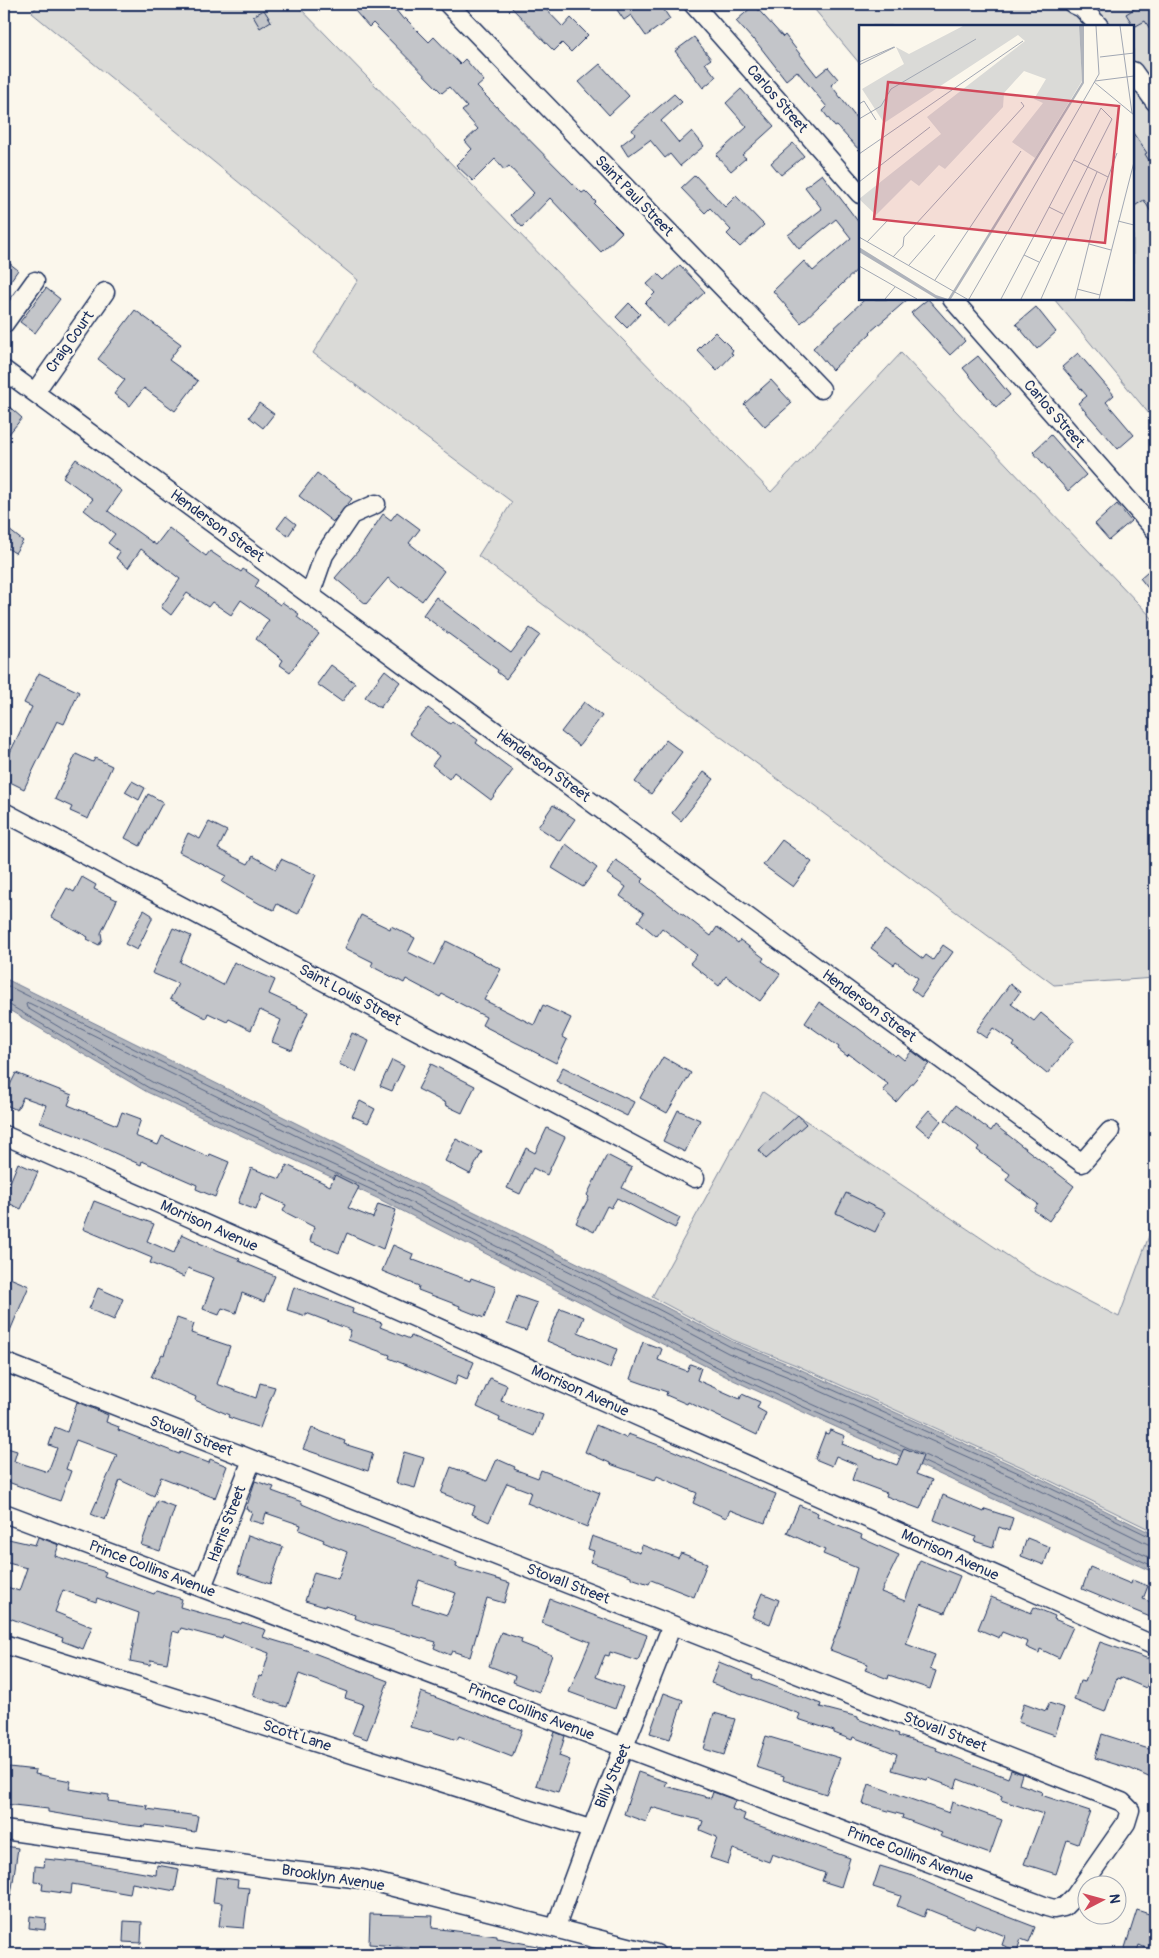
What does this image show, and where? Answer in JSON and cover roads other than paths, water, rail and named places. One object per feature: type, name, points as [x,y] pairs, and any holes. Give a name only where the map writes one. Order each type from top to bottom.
[{"type":"street","name":"Saint Paul Street","points":[[448,4],[821,389]]},
{"type":"street","name":"Carlos Street","points":[[693,4],[859,193]]},
{"type":"street","points":[[1073,4],[1082,8],[1098,25]]},
{"type":"street","points":[[1134,72],[1155,102]]},
{"type":"street","points":[[4,324],[36,281]]},
{"type":"street","name":"Craig Court","points":[[35,392],[105,292]]},
{"type":"street","name":"Carlos Street","points":[[953,300],[1155,530]]},
{"type":"street","name":"Henderson Street","points":[[4,370],[1082,1163],[1110,1131]]},
{"type":"street","points":[[310,595],[324,554],[351,515],[376,504]]},
{"type":"street","name":"Saint Louis Street","points":[[4,812],[696,1178]]},
{"type":"street","name":"Morrison Avenue","points":[[4,1135],[1155,1646]]},
{"type":"street","name":"Stovall Street","points":[[4,1362],[1122,1802],[1130,1810],[1126,1823],[1075,1896],[1064,1907],[1059,1908]]},
{"type":"street","name":"Harris Street","points":[[202,1587],[252,1460]]},
{"type":"street","name":"Prince Collins Avenue","points":[[4,1513],[1047,1907],[1059,1908]]},
{"type":"street","name":"Billy Street","points":[[556,1928],[590,1829],[625,1748],[672,1625]]},
{"type":"street","name":"Scott Lane","points":[[4,1644],[590,1829]]},
{"type":"street","name":"Brooklyn Avenue","points":[[4,1830],[276,1869],[362,1879],[656,1954]]},
{"type":"water","points":[[4,978],[733,1342],[795,1367],[1023,1470],[1155,1535],[1155,1573],[731,1379],[379,1199],[147,1092],[4,1007]]}]
